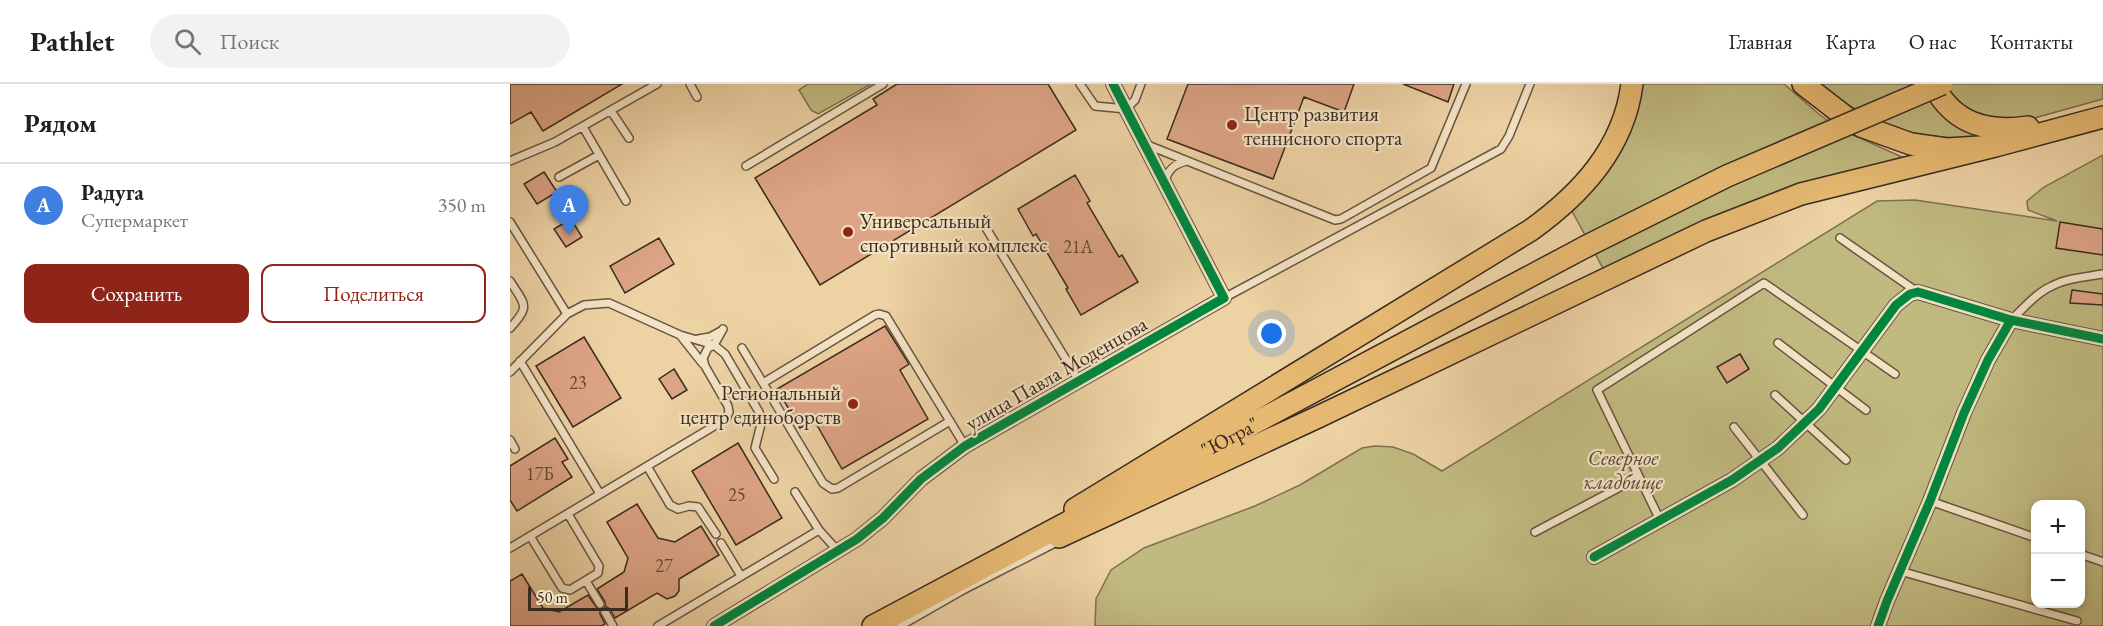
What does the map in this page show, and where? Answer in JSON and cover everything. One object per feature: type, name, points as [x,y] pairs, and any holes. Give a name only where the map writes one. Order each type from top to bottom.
[{"type":"main road","points":[[946,587],[1531,230],[1555,212],[1596,171],[1610,150],[1627,109],[1632,84]]},
{"type":"main road","points":[[1803,84],[1846,118],[1891,138],[1911,144],[1947,149],[1995,146]]},
{"type":"main road","points":[[1933,84],[1948,107],[1968,121],[1984,128],[2023,128],[2102,117]]},
{"type":"main road","name":"\"Югра\"","points":[[873,626],[1585,247],[1727,176],[1820,134],[1942,84]]},
{"type":"main road","points":[[946,587],[1318,417],[1706,231],[1801,194],[2102,117]]},
{"type":"street","points":[[1113,84],[1224,298]]},
{"type":"street","points":[[1594,557],[1732,480],[1761,461],[1806,423],[1902,298],[1910,294],[1918,292],[2011,320],[2103,339]]},
{"type":"street","name":"улица Павла Моденцова","points":[[714,626],[871,529],[921,479],[965,446],[1224,298]]},
{"type":"street","points":[[1878,626],[1964,413],[1988,360],[2011,320]]},
{"type":"lane","points":[[510,162],[555,142],[657,84]]},
{"type":"lane","points":[[690,84],[697,97]]},
{"type":"lane","points":[[746,166],[883,84]]},
{"type":"lane","points":[[1080,84],[1095,106],[1126,109],[1135,100],[1141,84]]},
{"type":"lane","points":[[1144,144],[1331,219],[1341,219],[1431,168],[1466,84]]},
{"type":"lane","points":[[1224,298],[1501,149],[1509,136],[1530,84]]},
{"type":"lane","points":[[611,111],[629,138]]},
{"type":"lane","points":[[583,127],[626,201]]},
{"type":"lane","points":[[559,177],[598,155]]},
{"type":"lane","points":[[1165,185],[1167,173],[1171,168],[1187,161]]},
{"type":"lane","points":[[510,222],[567,314]]},
{"type":"lane","points":[[986,228],[1079,381]]},
{"type":"lane","points":[[1840,238],[1918,292]]},
{"type":"lane","points":[[2011,320],[2035,297],[2051,286],[2063,281],[2103,274]]},
{"type":"lane","points":[[510,281],[525,309],[523,315],[510,328]]},
{"type":"lane","points":[[1660,520],[1597,390],[1764,283],[1895,374]]},
{"type":"lane","points":[[510,372],[567,314],[584,305],[609,303],[680,335],[714,345],[725,354],[759,412],[762,420],[755,448],[774,479]]},
{"type":"lane","points":[[763,383],[875,315],[883,314],[890,319],[965,446]]},
{"type":"lane","points":[[693,339],[710,338],[723,329],[714,345],[704,353],[705,366]]},
{"type":"lane","points":[[510,548],[726,419],[729,412],[728,406],[705,366],[680,335]]},
{"type":"lane","points":[[1778,344],[1866,410]]},
{"type":"lane","points":[[742,348],[823,483],[832,489],[838,488],[950,421]]},
{"type":"lane","points":[[520,362],[600,494]]},
{"type":"lane","points":[[1775,395],[1846,460]]},
{"type":"lane","points":[[1734,428],[1803,516]]},
{"type":"lane","points":[[510,440],[515,449]]},
{"type":"lane","points":[[647,466],[670,505],[678,510],[689,506],[698,507],[716,534]]},
{"type":"lane","points":[[1535,532],[1639,477]]},
{"type":"lane","points":[[795,492],[819,530],[838,551]]},
{"type":"lane","points":[[1930,501],[2031,536]]},
{"type":"lane","points":[[900,626],[963,590],[1125,507]]},
{"type":"lane","points":[[530,536],[562,588],[570,590],[586,581],[598,573],[599,566],[568,514]]},
{"type":"lane","points":[[658,626],[819,530]]},
{"type":"lane","points":[[721,543],[741,576]]},
{"type":"lane","points":[[2085,556],[2103,562]]},
{"type":"lane","points":[[1900,571],[2077,621]]},
{"type":"lane","points":[[586,581],[600,604]]},
{"type":"lane","points":[[605,612],[613,626]]},
{"type":"green space","points":[[808,84],[871,84],[818,114],[811,110],[799,90]]},
{"type":"green space","points":[[1640,84],[1784,84],[1820,115],[1842,130],[1902,157],[1605,272],[1572,211],[1595,186]]},
{"type":"green space","points":[[1819,84],[1920,84],[1931,103],[1943,116],[1977,136],[1976,138],[1952,138],[1931,136],[1892,127],[1856,110]]},
{"type":"green space","points":[[1944,84],[2103,84],[2103,99],[2027,120],[1980,117],[1961,105]]},
{"type":"green space","name":"Северное кладбище","points":[[2103,155],[2103,626],[1095,626],[1096,599],[1111,570],[1144,548],[1255,506],[1300,485],[1362,448],[1393,447],[1413,454],[1442,471],[1877,201],[1915,200],[2057,221],[2028,210],[2027,201],[2044,187]]},
{"type":"building","points":[[510,84],[622,84],[543,131],[531,112],[510,124]]},
{"type":"building","name":"Универсальный спортивный комплекс","points":[[897,84],[1048,84],[1076,130],[820,285],[755,178],[877,105],[873,99]]},
{"type":"building","name":"Центр развития теннисного спорта","points":[[1188,84],[1354,84],[1344,112],[1304,97],[1273,179],[1167,139]]},
{"type":"building","name":"Центр развития теннисного спорта","points":[[1403,84],[1454,84],[1448,102]]},
{"type":"building","points":[[544,172],[557,192],[537,204],[524,184]]},
{"type":"building","points":[[1075,175],[1090,201],[1087,203],[1119,257],[1122,255],[1138,282],[1081,315],[1036,234],[1033,236],[1018,209]]},
{"type":"building","points":[[571,219],[582,237],[566,247],[554,229]]},
{"type":"building","points":[[2060,222],[2103,229],[2103,255],[2056,248]]},
{"type":"building","points":[[659,238],[674,264],[625,293],[610,266]]},
{"type":"building","points":[[2072,290],[2103,294],[2103,305],[2070,303]]},
{"type":"building","name":"Региональный центр единоборств","points":[[885,326],[909,364],[900,370],[928,419],[842,469],[814,420],[800,428],[777,389]]},
{"type":"building","points":[[584,337],[621,398],[573,427],[536,366]]},
{"type":"building","points":[[1740,354],[1749,369],[1727,383],[1717,367]]},
{"type":"building","points":[[674,369],[687,390],[672,399],[659,379]]},
{"type":"building","points":[[555,438],[568,459],[562,462],[572,477],[517,511],[510,500],[510,466]]},
{"type":"building","points":[[738,443],[782,518],[736,545],[692,471]]},
{"type":"building","points":[[637,504],[658,538],[675,542],[701,526],[719,555],[679,579],[679,591],[675,596],[667,599],[657,593],[615,618],[610,609],[605,606],[597,589],[624,572],[628,558],[607,522]]},
{"type":"building","points":[[522,574],[543,608],[559,612],[588,595],[600,610],[605,624],[601,626],[510,626],[510,581]]},
{"type":"cycle path","points":[[714,626],[857,539],[883,518],[921,479],[965,446],[1224,298],[1113,84]]},
{"type":"cycle path","points":[[1594,557],[1732,480],[1778,448],[1819,409],[1896,305],[1910,294],[1918,292],[2011,320]]},
{"type":"cycle path","points":[[1878,626],[1964,413],[1988,360],[2011,320],[2103,339]]},
{"type":"place","name":"Центр развития теннисного спорта","points":[[1232,125]]},
{"type":"place","name":"Универсальный спортивный комплекс","points":[[848,232]]},
{"type":"place","name":"Радуга","points":[[569,235]]},
{"type":"place","name":"Региональный центр единоборств","points":[[853,404]]}]
